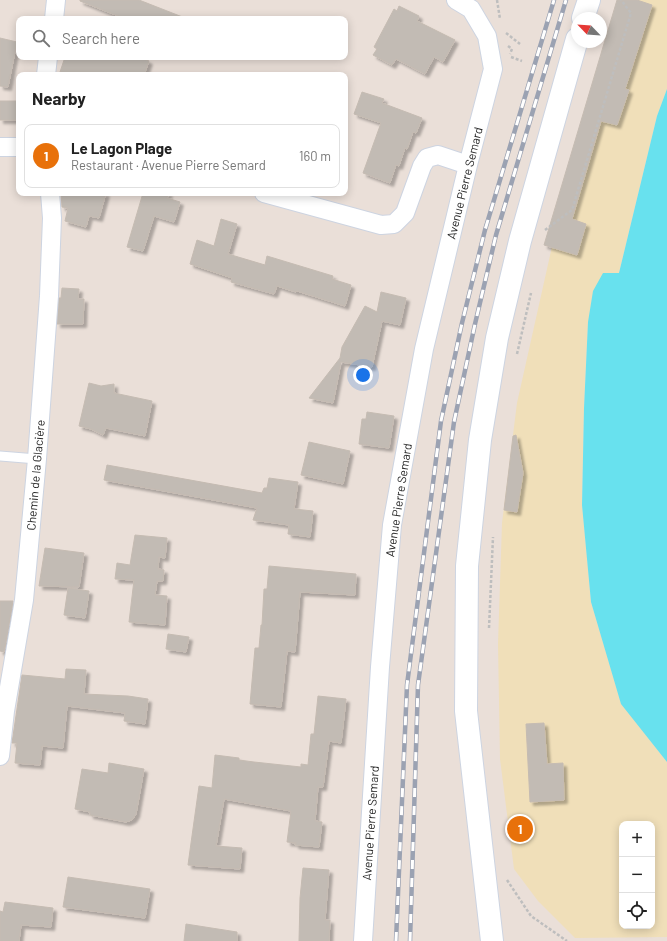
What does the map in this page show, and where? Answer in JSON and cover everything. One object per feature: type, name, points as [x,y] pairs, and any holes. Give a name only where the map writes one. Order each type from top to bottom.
[{"type":"main road","points":[[586,12],[589,0]]},
{"type":"main road","points":[[492,941],[466,711],[468,558],[480,440],[497,338],[520,241],[574,48]]},
{"type":"street","points":[[54,16],[56,0]]},
{"type":"street","name":"Avenue Pierre Semard","points":[[363,941],[380,667],[392,525],[424,349],[468,164],[494,69],[487,36],[471,8],[456,0]]},
{"type":"street","points":[[46,72],[48,60]]},
{"type":"street","points":[[0,147],[16,147]]},
{"type":"street","points":[[275,196],[381,225],[394,224],[405,213],[422,166],[427,158],[438,155],[468,164]]},
{"type":"street","name":"Chemin de la Glacière","points":[[0,756],[5,711],[24,600],[49,296],[52,218],[50,196]]},
{"type":"lane","points":[[0,456],[36,459]]},
{"type":"path","points":[[497,0],[497,7]]},
{"type":"path","points":[[546,224],[544,231],[572,210],[631,13],[621,0]]},
{"type":"path","points":[[509,56],[522,61]]},
{"type":"path","points":[[516,359],[532,286]]},
{"type":"path","points":[[489,635],[493,534]]},
{"type":"path","points":[[506,872],[507,880],[531,916],[567,941]]},
{"type":"sand","points":[[619,0],[667,0],[667,89],[657,116],[619,273],[588,322],[582,504],[591,602],[621,703],[667,762],[667,937],[575,938],[538,901],[514,869],[500,759],[498,644],[502,523],[517,403],[568,175],[605,48],[607,48],[607,41]]},
{"type":"water","points":[[667,89],[667,762],[621,704],[591,602],[582,505],[588,322],[593,291],[603,273],[619,273],[657,116]]},
{"type":"building","points":[[139,0],[180,16],[118,16],[80,1]]},
{"type":"building","points":[[617,0],[637,0],[652,5],[625,89],[629,90],[617,125],[601,121],[572,219],[586,224],[577,255],[544,245],[603,48],[607,48],[607,34]]},
{"type":"building","points":[[399,6],[419,16],[417,21],[455,40],[443,62],[434,57],[425,74],[396,59],[392,65],[373,55],[377,49],[374,47],[394,9],[397,11]]},
{"type":"building","points":[[0,38],[16,42],[16,47],[8,87],[0,86]]},
{"type":"building","points":[[64,60],[149,61],[145,72],[60,72]]},
{"type":"building","points":[[362,92],[384,99],[382,103],[422,118],[416,133],[413,132],[407,149],[405,148],[399,166],[396,165],[390,183],[363,173],[381,123],[354,114]]},
{"type":"building","points":[[0,101],[16,101],[16,120],[0,120]]},
{"type":"building","points":[[61,196],[105,196],[99,218],[89,216],[86,227],[65,221],[68,208],[62,207]]},
{"type":"building","points":[[142,196],[168,196],[167,198],[180,202],[174,222],[154,216],[143,251],[127,247]]},
{"type":"building","points":[[221,219],[237,224],[228,254],[265,265],[267,256],[333,276],[332,279],[351,285],[345,306],[277,286],[274,294],[231,282],[232,278],[190,264],[197,240],[214,246]]},
{"type":"building","points":[[62,288],[79,289],[78,299],[84,299],[83,324],[57,324],[59,298],[61,298]]},
{"type":"building","points":[[381,292],[406,298],[400,325],[382,321],[372,367],[341,362],[333,403],[309,398],[340,358],[342,347],[365,306],[377,312]]},
{"type":"building","points":[[89,383],[101,386],[114,384],[114,393],[152,401],[145,436],[106,428],[103,435],[91,429],[79,426]]},
{"type":"building","points":[[367,412],[394,416],[389,448],[359,444],[362,419],[366,419]]},
{"type":"building","points":[[516,435],[523,473],[517,512],[504,510],[513,436]]},
{"type":"building","points":[[309,442],[350,451],[343,484],[301,475]]},
{"type":"building","points":[[107,465],[262,493],[264,488],[267,488],[269,478],[298,482],[294,509],[313,511],[310,537],[288,534],[289,525],[253,520],[257,508],[104,480]]},
{"type":"building","points":[[135,535],[167,538],[165,558],[159,557],[158,569],[164,570],[163,581],[157,581],[155,595],[167,596],[165,625],[129,622],[134,580],[115,579],[117,563],[130,565]]},
{"type":"building","points":[[45,548],[84,553],[79,587],[39,586]]},
{"type":"building","points":[[269,566],[356,574],[355,595],[300,592],[295,652],[287,651],[281,707],[250,704],[255,648],[259,648],[264,589],[267,589]]},
{"type":"building","points":[[68,588],[89,591],[85,618],[64,615]]},
{"type":"building","points":[[0,601],[13,601],[4,652],[0,651]]},
{"type":"building","points":[[168,634],[189,637],[186,652],[166,649]]},
{"type":"building","points":[[66,669],[86,670],[84,694],[128,696],[148,699],[145,724],[124,721],[125,713],[67,706],[63,748],[42,746],[40,765],[15,763],[17,743],[12,743],[22,675],[65,679]]},
{"type":"building","points":[[318,696],[346,699],[341,743],[329,741],[323,787],[318,787],[315,821],[322,822],[319,847],[295,845],[296,843],[287,842],[291,811],[224,799],[216,846],[242,848],[240,869],[188,865],[199,786],[212,788],[215,755],[239,758],[239,760],[254,762],[301,767],[301,764],[308,765],[311,734],[314,734]]},
{"type":"building","points":[[544,723],[547,764],[563,763],[564,800],[530,802],[526,724]]},
{"type":"building","points":[[109,763],[144,769],[136,814],[133,819],[126,822],[90,815],[90,812],[75,809],[82,769],[108,773]]},
{"type":"building","points":[[303,868],[329,870],[325,920],[330,920],[329,941],[299,941],[300,898]]},
{"type":"building","points":[[68,877],[150,889],[145,918],[63,907]]},
{"type":"building","points":[[5,902],[53,908],[51,927],[21,925],[19,941],[0,941],[0,911],[3,912]]},
{"type":"building","points":[[186,924],[237,932],[237,941],[184,941]]},
{"type":"railway","points":[[396,941],[407,685],[441,421],[462,323],[485,230],[554,0]]},
{"type":"railway","points":[[410,941],[418,685],[454,422],[496,235],[566,0]]},
{"type":"place","name":"Le Lagon Plage","points":[[520,829]]}]
